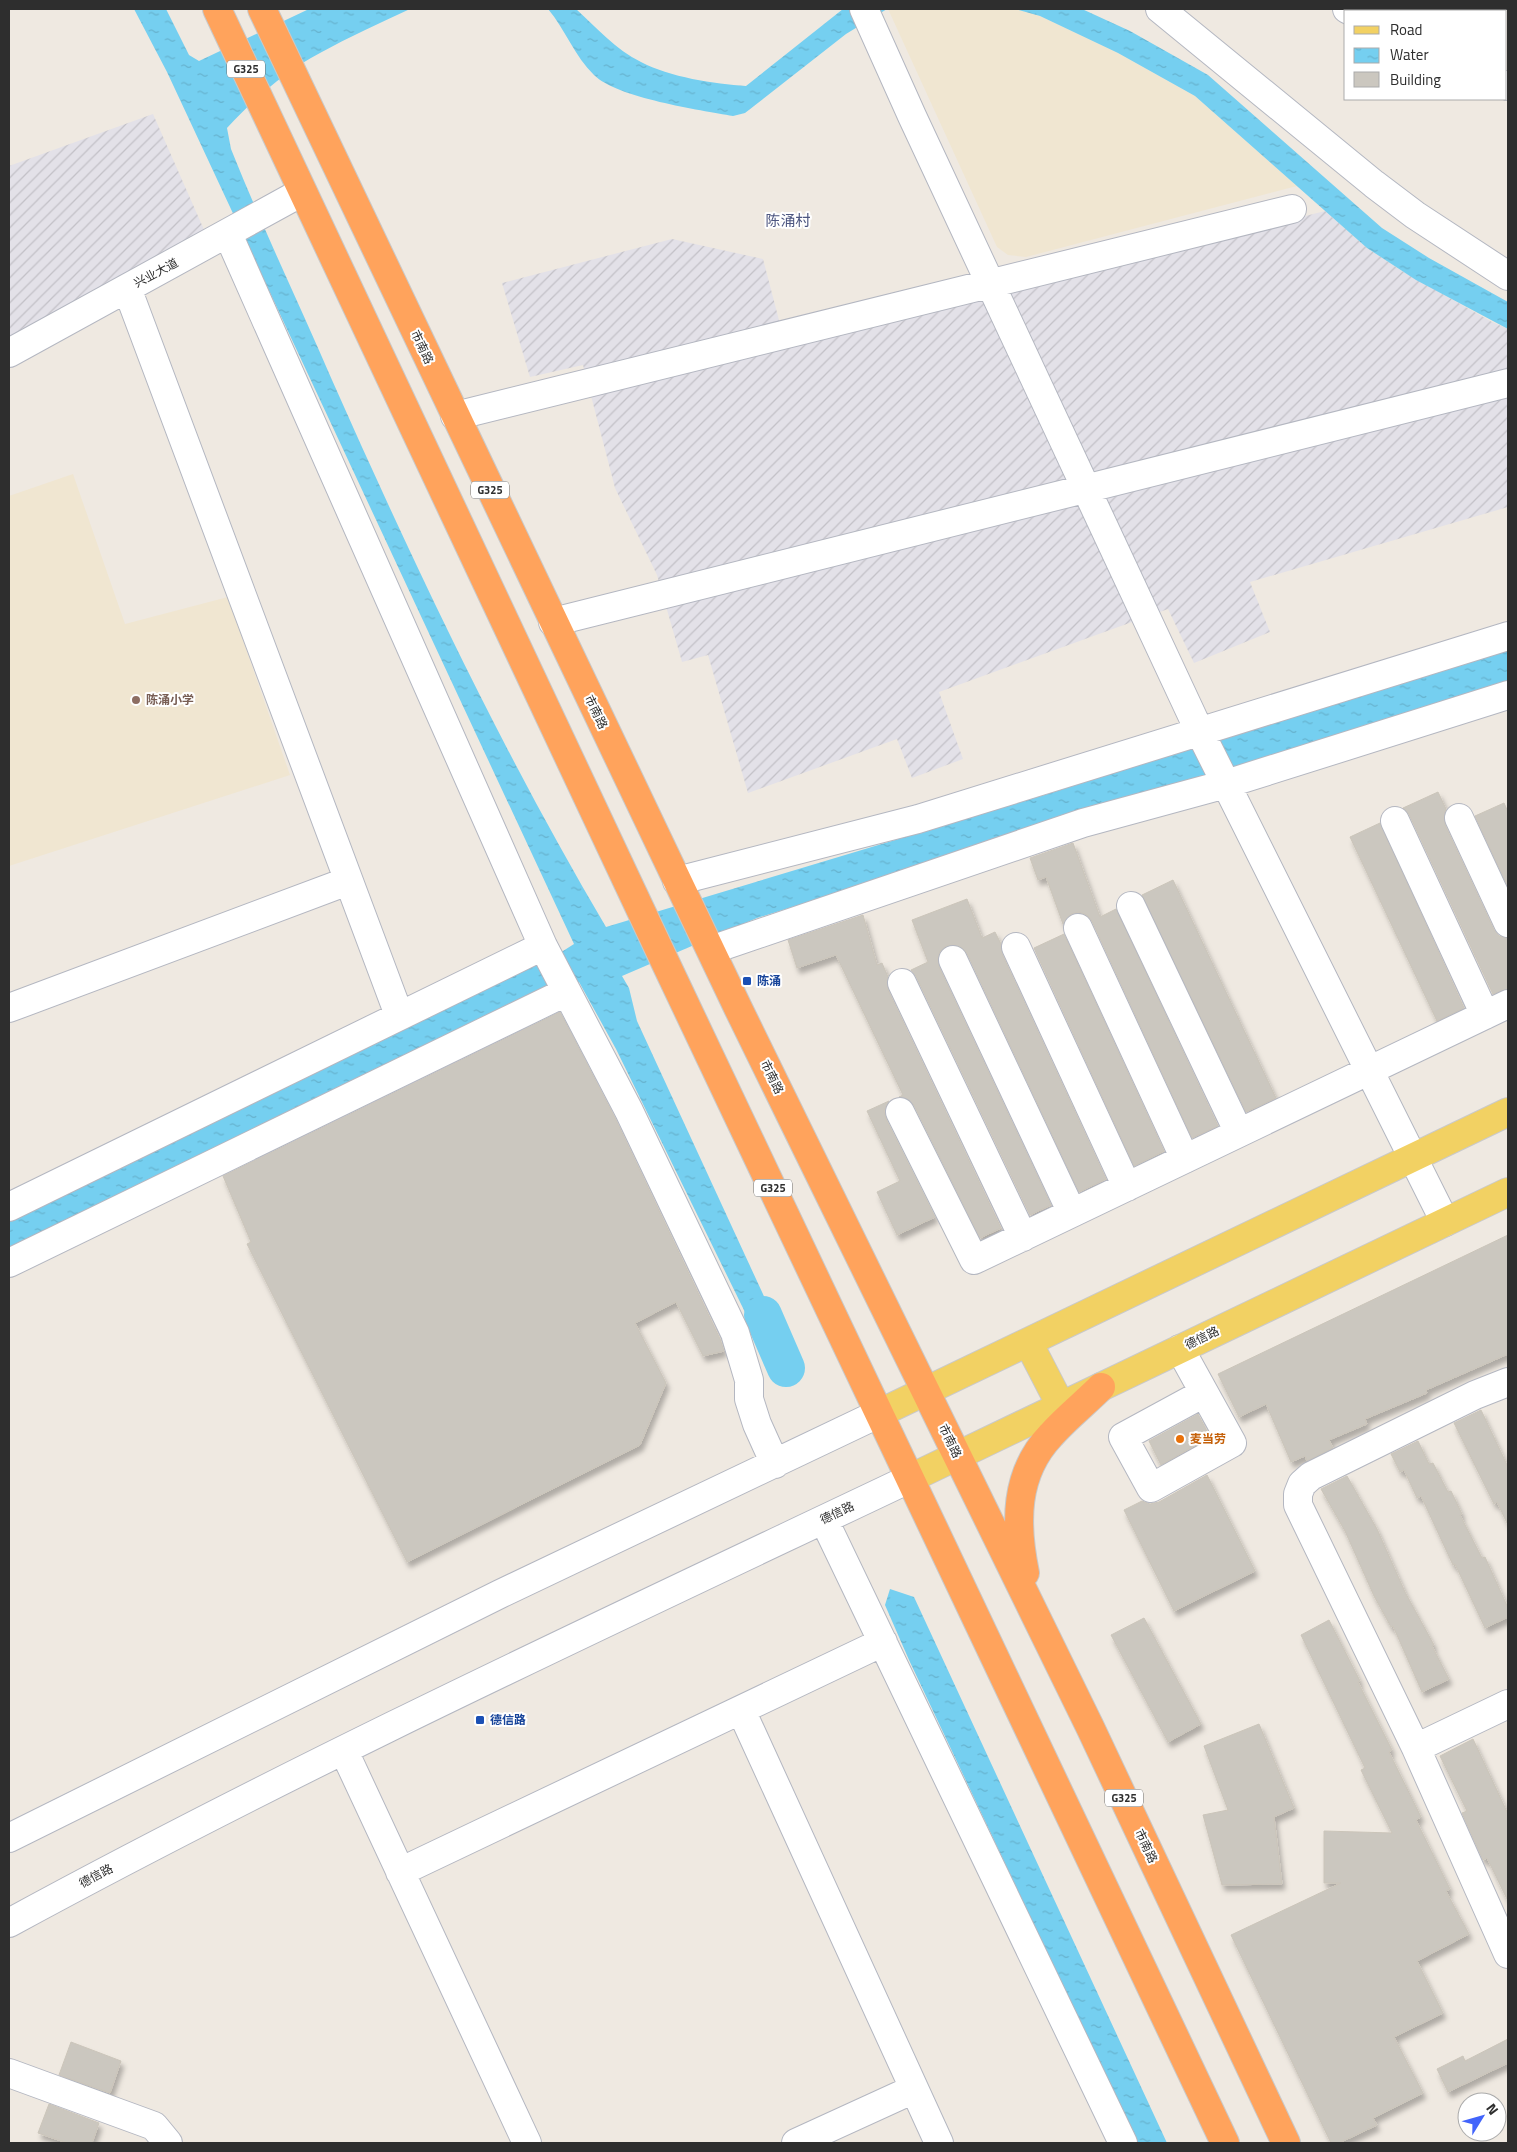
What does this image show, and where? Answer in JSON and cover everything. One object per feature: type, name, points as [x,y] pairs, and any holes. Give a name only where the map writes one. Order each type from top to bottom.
[{"type":"highway","name":"市南路","points":[[262,10],[679,886],[1090,1727],[1286,2143]]},
{"type":"highway","name":"G325","points":[[222,19],[666,964],[1225,2143]]},
{"type":"highway","points":[[1033,1611],[1018,1540],[1019,1509],[1025,1474],[1049,1436],[1101,1387]]},
{"type":"main road","points":[[880,1413],[1508,1112]]},
{"type":"main road","name":"德信路","points":[[911,1478],[1508,1192]]},
{"type":"main road","points":[[1028,1342],[1060,1406]]},
{"type":"street","points":[[1160,9],[1374,184],[1415,215],[1508,276]]},
{"type":"street","points":[[869,20],[990,284],[1202,736],[1445,1222]]},
{"type":"street","name":"兴业大道","points":[[9,353],[302,192]]},
{"type":"street","points":[[455,416],[1292,209]]},
{"type":"street","points":[[232,231],[545,951],[628,1112],[735,1333],[749,1380],[750,1399],[757,1424],[775,1464]]},
{"type":"street","points":[[127,288],[399,1015]]},
{"type":"street","points":[[554,622],[1508,383]]},
{"type":"street","points":[[679,886],[1202,736],[1508,636]]},
{"type":"street","points":[[709,948],[1084,823],[1508,695]]},
{"type":"street","points":[[1458,818],[1508,923]]},
{"type":"street","points":[[900,1112],[974,1260],[1497,1009],[1395,822]]},
{"type":"street","points":[[9,1008],[348,881]]},
{"type":"street","points":[[1131,906],[1238,1133]]},
{"type":"street","points":[[1078,928],[1185,1159]]},
{"type":"street","points":[[1016,946],[1127,1187]]},
{"type":"street","points":[[9,1207],[399,1015],[545,951]]},
{"type":"street","points":[[953,960],[1072,1213]]},
{"type":"street","points":[[902,983],[1023,1237]]},
{"type":"street","points":[[9,1263],[564,988]]},
{"type":"street","points":[[1180,1349],[1204,1393]]},
{"type":"street","points":[[1508,1382],[1329,1466],[1302,1484],[1298,1494],[1298,1505],[1416,1748],[1508,1954]]},
{"type":"street","points":[[9,1838],[474,1607],[880,1413]]},
{"type":"street","name":"德信路","points":[[9,1923],[128,1859],[344,1751],[911,1478]]},
{"type":"street","points":[[824,1520],[1123,2143]]},
{"type":"street","points":[[400,1872],[882,1642]]},
{"type":"street","points":[[1416,1748],[1508,1704]]},
{"type":"street","points":[[741,1710],[938,2143]]},
{"type":"street","points":[[344,1751],[527,2143]]},
{"type":"street","points":[[11,2082],[154,2126],[168,2143]]},
{"type":"street","points":[[796,2143],[914,2089]]},
{"type":"shaded area","points":[[888,9],[1015,9],[1040,16],[1118,53],[1195,96],[1297,186],[1026,257],[1008,255],[997,247]]},
{"type":"shaded area","points":[[153,114],[205,232],[9,340],[9,166]]},
{"type":"shaded area","points":[[1325,211],[1367,248],[1402,271],[1492,322],[1508,329],[1508,507],[1250,582],[1270,632],[1194,663],[1168,609],[939,692],[963,759],[912,778],[897,739],[748,793],[708,655],[682,662],[657,575],[615,488],[583,365],[530,377],[502,283],[672,239],[763,259],[786,347]]},
{"type":"shaded area","name":"陈涌小学","points":[[73,474],[125,624],[228,597],[290,775],[9,866],[9,496]]},
{"type":"water","points":[[134,9],[166,9],[189,55],[199,61],[309,9],[410,9],[331,47],[282,77],[227,128],[231,149],[395,520],[461,658],[531,794],[606,927],[1041,796],[1508,648],[1508,683],[757,918],[622,976],[629,988],[637,1021],[786,1344],[784,1362],[766,1355],[616,1049],[579,982],[563,981],[9,1249],[9,1219],[574,944],[167,72]]},
{"type":"water","points":[[548,9],[576,9],[623,51],[652,67],[692,79],[746,86],[843,9],[887,9],[846,34],[745,113],[733,116],[660,102],[605,83],[587,68]]},
{"type":"water","points":[[1015,9],[1082,9],[1130,31],[1208,75],[1382,228],[1429,258],[1508,302],[1508,329],[1416,280],[1367,248],[1195,96],[1118,53],[1040,16]]},
{"type":"water","points":[[890,1589],[914,1597],[1167,2143],[1137,2143],[909,1660],[885,1605]]},
{"type":"building","points":[[1438,792],[1446,809],[1444,816],[1445,825],[1494,930],[1499,936],[1508,938],[1508,989],[1493,994],[1409,814],[1403,808]]},
{"type":"building","points":[[1504,803],[1508,812],[1508,887],[1475,816]]},
{"type":"building","points":[[1380,823],[1464,1008],[1437,1021],[1350,837]]},
{"type":"building","points":[[1073,843],[1100,917],[1116,909],[1218,1126],[1192,1138],[1092,921],[1087,915],[1079,912],[1071,914],[1063,924],[1046,877],[1038,880],[1030,858]]},
{"type":"building","points":[[1173,880],[1276,1098],[1246,1112],[1142,895]]},
{"type":"building","points":[[967,899],[982,938],[995,932],[1001,944],[1002,954],[1106,1179],[1079,1192],[967,953],[955,945],[946,946],[940,951],[938,958],[939,967],[1051,1205],[1030,1215],[916,976],[911,970],[928,962],[912,920]]},
{"type":"building","points":[[863,915],[877,965],[882,963],[888,977],[888,990],[1001,1228],[980,1238],[914,1105],[908,1099],[899,1097],[903,1095],[836,955],[797,968],[788,940]]},
{"type":"building","points":[[1064,934],[1164,1151],[1134,1166],[1034,948]]},
{"type":"building","points":[[560,1012],[615,1118],[724,1351],[703,1356],[676,1302],[635,1323],[666,1383],[640,1445],[407,1562],[247,1244],[251,1242],[223,1176]]},
{"type":"building","points":[[889,1101],[884,1111],[886,1119],[935,1217],[897,1235],[877,1192],[900,1181],[867,1111]]},
{"type":"building","points":[[1508,1235],[1508,1354],[1426,1390],[1427,1393],[1365,1419],[1367,1424],[1329,1440],[1333,1448],[1307,1461],[1305,1456],[1291,1462],[1266,1404],[1239,1417],[1218,1374]]},
{"type":"building","points":[[1481,1410],[1508,1467],[1508,1525],[1497,1502],[1494,1504],[1454,1423]]},
{"type":"building","name":"麦当劳","points":[[1198,1414],[1210,1437],[1161,1465],[1149,1441]]},
{"type":"building","points":[[1418,1441],[1429,1464],[1433,1463],[1448,1492],[1451,1491],[1462,1514],[1460,1515],[1482,1558],[1485,1557],[1508,1608],[1508,1617],[1485,1628],[1421,1496],[1417,1498],[1404,1470],[1400,1472],[1391,1454]]},
{"type":"building","points":[[1207,1475],[1255,1571],[1174,1611],[1124,1510],[1142,1501],[1150,1504],[1159,1502]]},
{"type":"building","points":[[1347,1476],[1377,1529],[1405,1592],[1434,1645],[1432,1646],[1449,1679],[1422,1692],[1393,1626],[1391,1627],[1374,1596],[1345,1531],[1321,1489]]},
{"type":"building","points":[[1144,1618],[1201,1724],[1168,1742],[1111,1635]]},
{"type":"building","points":[[1329,1620],[1392,1750],[1389,1752],[1421,1817],[1416,1820],[1450,1889],[1446,1891],[1469,1934],[1417,1961],[1443,2013],[1394,2037],[1423,2093],[1373,2118],[1377,2125],[1339,2143],[1331,2143],[1231,1935],[1341,1883],[1324,1883],[1324,1831],[1392,1833],[1361,1770],[1365,1768],[1301,1635]]},
{"type":"building","points":[[1259,1724],[1294,1808],[1274,1817],[1282,1884],[1222,1885],[1203,1815],[1228,1810],[1204,1746]]},
{"type":"building","points":[[1473,1739],[1508,1814],[1508,1901],[1487,1858],[1483,1860],[1462,1813],[1467,1811],[1440,1756]]},
{"type":"building","points":[[1508,2039],[1508,2063],[1448,2092],[1437,2069],[1463,2056],[1465,2061]]},
{"type":"building","points":[[71,2042],[121,2061],[110,2093],[59,2075]]},
{"type":"building","points":[[49,2104],[99,2123],[92,2143],[67,2143],[38,2133]]},
{"type":"waterway","points":[[763,1315],[786,1368]]},
{"type":"place","name":"陈涌小学","points":[[136,700]]},
{"type":"place","name":"陈涌","points":[[747,981]]},
{"type":"place","name":"麦当劳","points":[[1180,1439]]},
{"type":"place","name":"德信路","points":[[480,1720]]},
{"type":"district","name":"陈涌村","points":[[788,221]]}]
